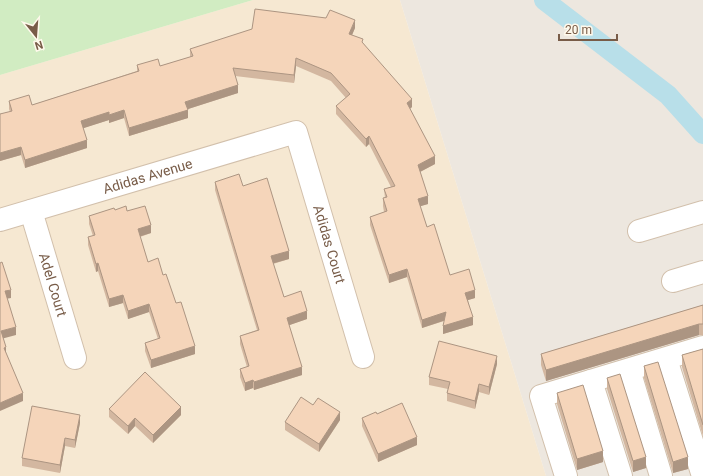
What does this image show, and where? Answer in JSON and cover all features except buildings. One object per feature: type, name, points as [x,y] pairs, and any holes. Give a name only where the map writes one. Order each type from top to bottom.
[{"type":"street","name":"Adidas Avenue","points":[[0,220],[296,132]]},
{"type":"street","name":"Adidas Court","points":[[296,132],[363,357]]},
{"type":"street","name":"Adel Court","points":[[31,211],[75,358]]},
{"type":"street","points":[[639,231],[703,212]]},
{"type":"street","points":[[673,281],[703,272]]},
{"type":"street","points":[[566,476],[541,396],[703,347]]},
{"type":"street","points":[[666,359],[703,476]]},
{"type":"street","points":[[629,370],[661,476]]},
{"type":"street","points":[[591,381],[621,476]]},
{"type":"shaded area","points":[[253,0],[400,0],[546,476],[0,476],[0,75]]},
{"type":"shaded area","points":[[400,0],[703,0],[703,476],[546,476]]},
{"type":"green space","points":[[0,0],[253,0],[0,75]]},
{"type":"waterway","points":[[544,0],[668,95],[703,134]]}]
